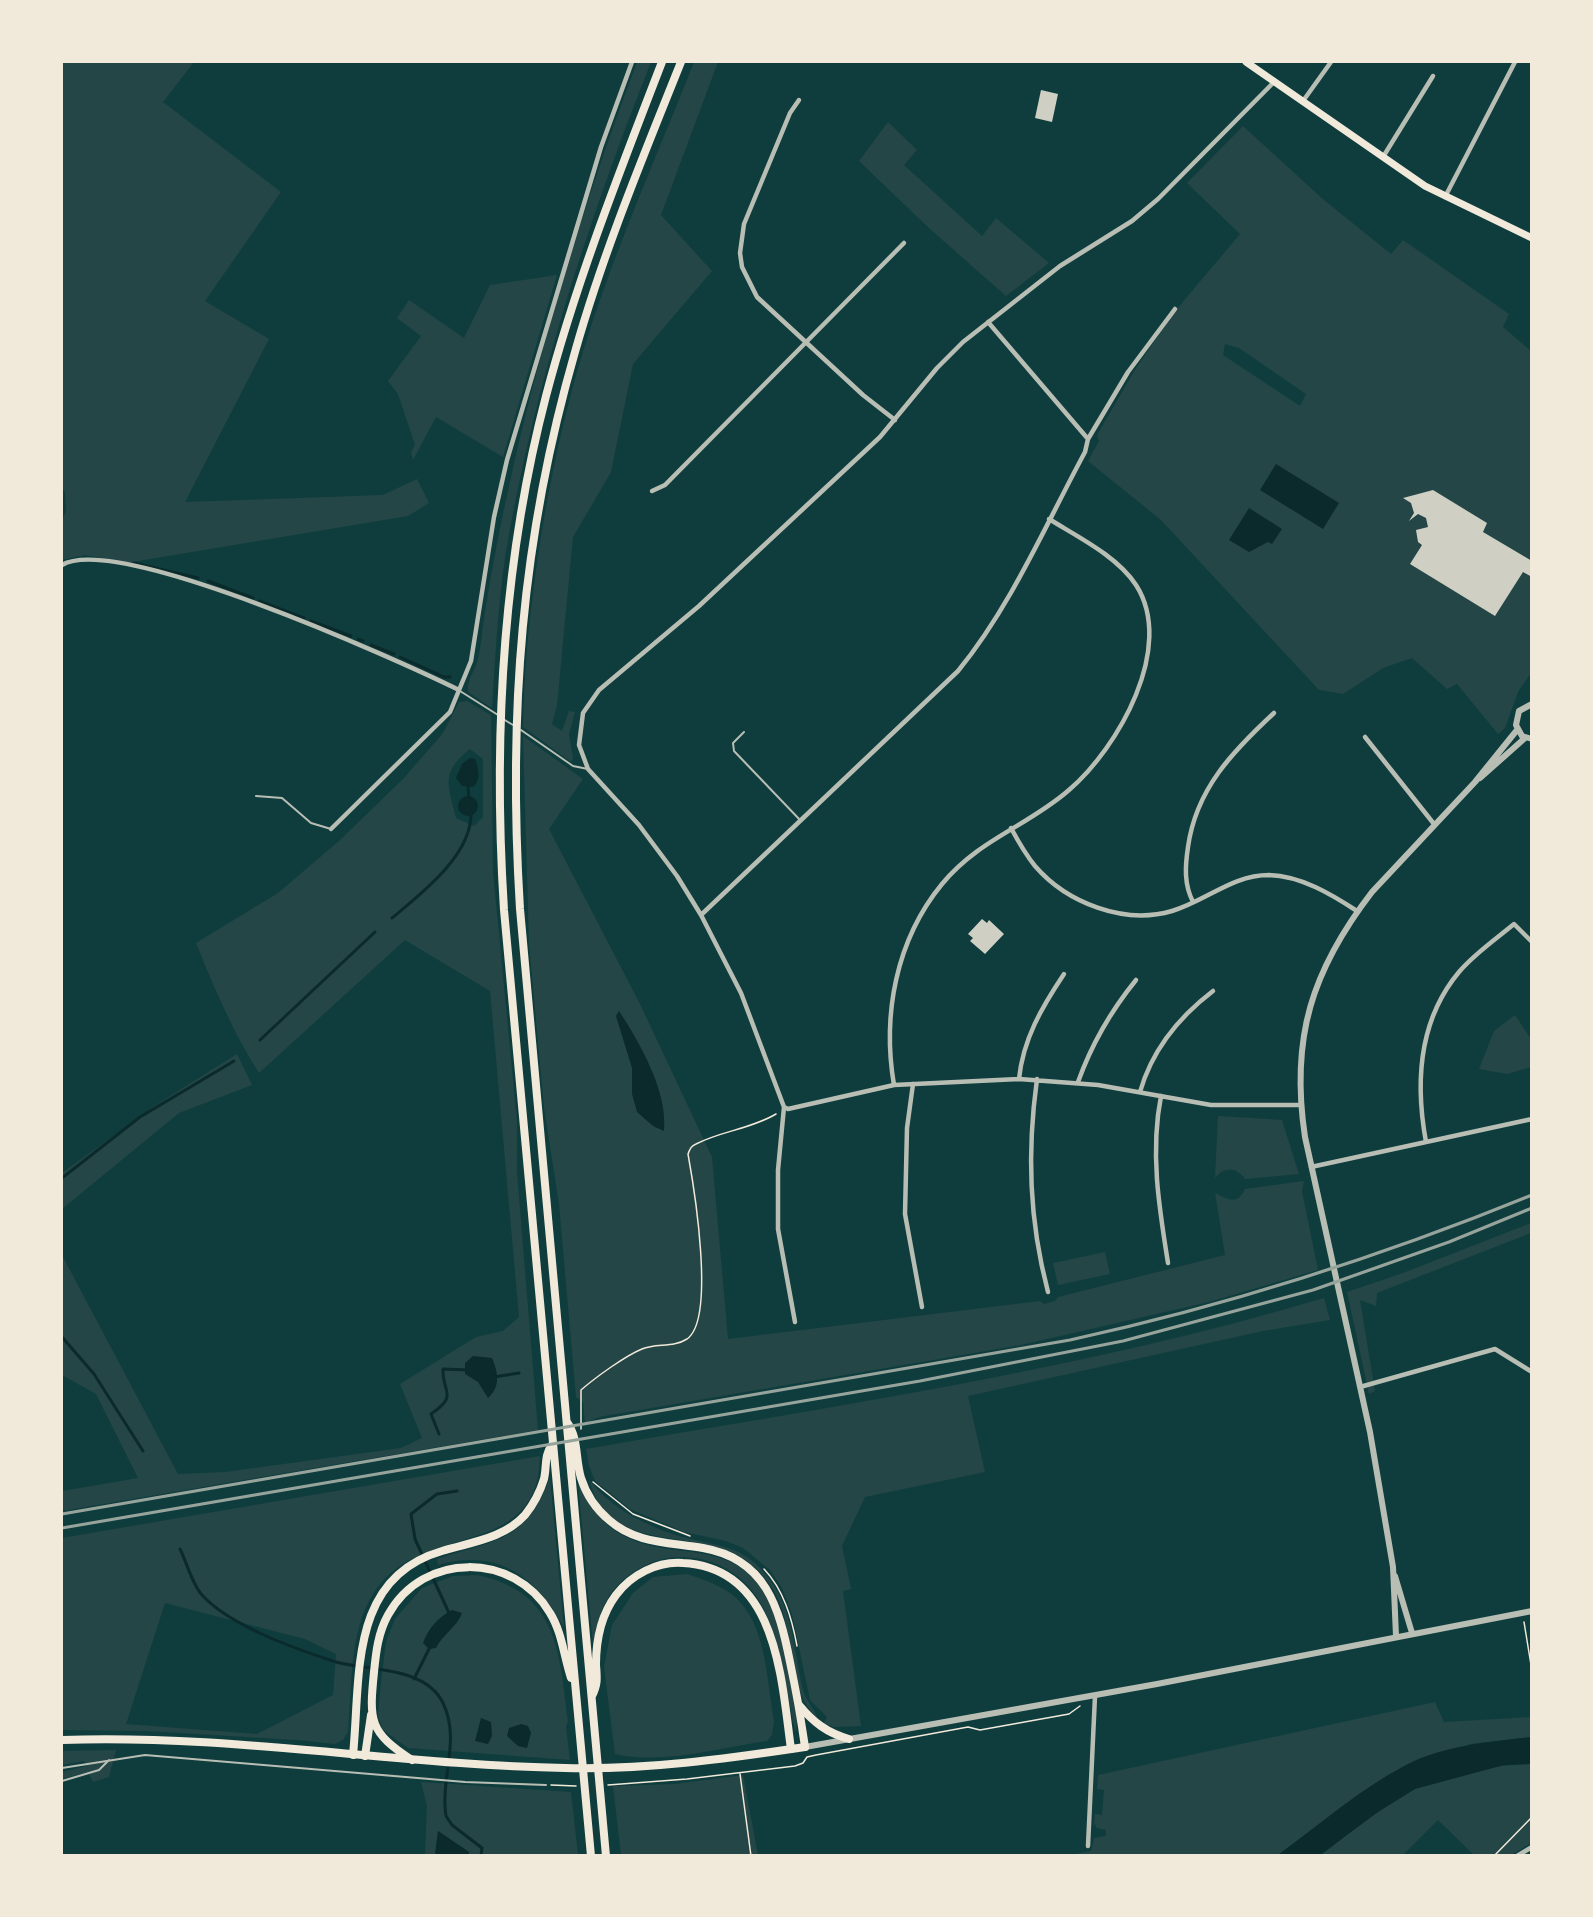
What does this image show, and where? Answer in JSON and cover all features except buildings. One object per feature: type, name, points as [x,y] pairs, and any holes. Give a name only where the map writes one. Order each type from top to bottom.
[{"type":"highway","points":[[591,1856],[576,1692],[550,1464],[551,1424],[504,910],[498,789],[500,710],[512,572],[526,482],[546,397],[576,295],[662,62]]},
{"type":"highway","points":[[606,1856],[574,1461],[566,1421],[520,909],[514,788],[515,720],[527,575],[542,484],[561,401],[575,350],[613,236],[681,62]]},
{"type":"highway","points":[[574,1461],[588,1493],[609,1521],[623,1530],[658,1543],[723,1552],[754,1572],[776,1605],[799,1705],[805,1747]]},
{"type":"highway","points":[[353,1755],[362,1653],[367,1621],[376,1600],[398,1574],[420,1560],[499,1534],[513,1526],[534,1502],[550,1464]]},
{"type":"highway","points":[[592,1696],[598,1683],[596,1664],[601,1624],[617,1594],[636,1576],[658,1565],[699,1564],[717,1569],[733,1578],[750,1593],[762,1612],[772,1641],[791,1749]]},
{"type":"highway","points":[[365,1756],[376,1653],[382,1628],[392,1608],[405,1592],[431,1574],[467,1566],[485,1567],[521,1581],[537,1595],[550,1613],[559,1632],[565,1661],[576,1692]]},
{"type":"highway","points":[[799,1705],[818,1725],[833,1735],[849,1739]]},
{"type":"highway","points":[[371,1714],[386,1743],[412,1760]]},
{"type":"main road","points":[[1246,62],[1445,197],[1532,238]]},
{"type":"main road","points":[[62,1740],[188,1742],[412,1760],[615,1768],[732,1758],[805,1747]]},
{"type":"street","points":[[332,829],[450,712],[471,661],[494,517],[507,460],[597,158],[632,62]]},
{"type":"street","points":[[1303,101],[1331,62]]},
{"type":"street","points":[[1445,197],[1515,62]]},
{"type":"street","points":[[1383,157],[1433,76]]},
{"type":"street","points":[[795,1322],[778,1229],[778,1170],[784,1107],[741,993],[701,915],[677,876],[645,833],[588,769],[579,745],[580,725],[590,700],[599,690],[738,571],[895,420],[937,368],[988,322],[1060,266],[1141,214],[1275,81]]},
{"type":"street","points":[[799,100],[790,113],[744,224],[740,253],[745,274],[757,297],[863,395],[895,420]]},
{"type":"street","points":[[652,491],[672,478],[904,243]]},
{"type":"street","points":[[701,915],[958,672],[992,623],[1085,452],[1088,439],[1128,372],[1175,309]]},
{"type":"street","points":[[988,322],[1088,439]]},
{"type":"street","points":[[894,1085],[889,1021],[898,969],[907,943],[927,905],[953,871],[983,845],[1069,791],[1104,752],[1125,721],[1135,696],[1149,644],[1148,613],[1136,585],[1116,564],[1049,519]]},
{"type":"street","points":[[62,565],[74,559],[85,559],[136,568],[217,588],[406,664],[459,690]]},
{"type":"street","points":[[1412,1633],[1393,1567],[1360,1387],[1311,1167],[1300,1105],[1301,1045],[1308,1009],[1327,960],[1357,911],[1434,824],[1475,782],[1517,730],[1516,718],[1519,711],[1532,704]]},
{"type":"street","points":[[1193,902],[1187,890],[1185,870],[1189,837],[1198,807],[1223,764],[1274,713]]},
{"type":"street","points":[[1475,782],[1528,738],[1517,730]]},
{"type":"street","points":[[1365,737],[1434,824]]},
{"type":"street","points":[[1011,828],[1035,866],[1049,880],[1088,904],[1123,914],[1172,911],[1241,879],[1270,875],[1310,885],[1357,911]]},
{"type":"street","points":[[1426,1142],[1419,1087],[1423,1047],[1432,1017],[1445,991],[1459,972],[1514,924],[1532,942]]},
{"type":"street","points":[[1019,1079],[1021,1060],[1033,1025],[1064,974]]},
{"type":"street","points":[[1078,1082],[1106,1019],[1136,980]]},
{"type":"street","points":[[1140,1092],[1144,1076],[1164,1041],[1195,1005],[1213,991]]},
{"type":"street","points":[[784,1107],[788,1109],[894,1085],[1019,1079],[1078,1082],[1211,1105],[1300,1105]]},
{"type":"street","points":[[1037,1079],[1032,1120],[1031,1204],[1038,1254],[1048,1292]]},
{"type":"street","points":[[913,1084],[907,1128],[905,1214],[922,1307]]},
{"type":"street","points":[[1161,1096],[1156,1167],[1158,1203],[1168,1263]]},
{"type":"street","points":[[1311,1167],[1532,1119]]},
{"type":"street","points":[[1360,1387],[1495,1349],[1532,1372]]},
{"type":"street","points":[[1393,1567],[1396,1636]]},
{"type":"street","points":[[805,1747],[1095,1695],[1532,1611]]},
{"type":"street","points":[[1088,1846],[1095,1695]]},
{"type":"street","points":[[1517,1856],[1532,1847]]},
{"type":"lane","points":[[459,690],[573,766],[588,769]]},
{"type":"lane","points":[[744,732],[733,743],[734,751],[801,821]]},
{"type":"lane","points":[[256,796],[282,798],[310,823],[332,829]]},
{"type":"lane","points":[[62,1768],[145,1755],[435,1780],[546,1785]]},
{"type":"lane","points":[[62,1781],[99,1770],[109,1760]]},
{"type":"path","points":[[580,1419],[579,1394],[584,1387],[641,1349],[671,1345],[687,1339],[697,1324],[701,1293],[700,1236],[688,1154],[690,1150],[697,1143],[750,1128],[775,1115],[784,1107]]},
{"type":"path","points":[[1523,1613],[1532,1671]]},
{"type":"path","points":[[608,1785],[795,1766],[803,1763],[807,1757],[816,1755],[968,1727],[980,1730],[1069,1714],[1095,1695]]},
{"type":"path","points":[[740,1773],[751,1856]]},
{"type":"path","points":[[546,1785],[578,1786]]},
{"type":"path","points":[[1494,1856],[1532,1817]]},
{"type":"shaded area","points":[[62,62],[194,62],[163,102],[281,192],[205,301],[269,339],[185,502],[383,495],[417,479],[429,503],[408,516],[126,563],[85,555],[62,560],[62,521],[66,511],[65,492],[62,488]]},
{"type":"shaded area","points":[[637,62],[651,62],[585,244],[547,368],[531,431],[505,558],[492,708],[468,692],[468,688],[477,663],[496,547],[511,476],[567,266],[612,129]]},
{"type":"shaded area","points":[[694,62],[718,62],[661,215],[712,271],[633,364],[611,472],[573,537],[557,706],[552,724],[562,731],[569,711],[575,712],[569,734],[573,758],[571,762],[523,727],[532,602],[544,516],[561,433],[583,351],[628,226]]},
{"type":"shaded area","points":[[888,122],[917,150],[904,165],[982,236],[996,218],[1049,263],[1006,296],[930,229],[859,161]]},
{"type":"shaded area","points":[[1243,126],[1324,200],[1391,254],[1403,240],[1509,314],[1503,327],[1531,351],[1531,673],[1518,692],[1505,728],[1498,734],[1457,684],[1447,689],[1412,658],[1383,668],[1343,694],[1319,690],[1161,520],[1088,461],[1099,441],[1097,435],[1136,368],[1176,310],[1240,234],[1187,183]],"holes":[[[1225,344],[1239,348],[1306,394],[1300,406],[1223,355]]]},
{"type":"shaded area","points":[[557,275],[503,457],[436,417],[413,460],[411,452],[415,445],[398,394],[388,381],[421,336],[397,318],[409,300],[464,338],[490,285]]},
{"type":"shaded area","points":[[1276,464],[1339,503],[1323,529],[1260,490]]},
{"type":"shaded area","points":[[1249,508],[1282,529],[1272,544],[1268,542],[1249,552],[1229,540]]},
{"type":"shaded area","points":[[467,701],[491,715],[493,872],[517,1121],[517,1172],[538,1430],[62,1511],[62,1491],[138,1478],[96,1394],[62,1375],[62,1255],[178,1474],[225,1472],[401,1448],[422,1438],[400,1384],[476,1337],[503,1331],[519,1317],[490,991],[405,940],[259,1073],[224,1010],[196,943],[278,893],[339,841],[404,778],[443,733],[459,702]],"holes":[[[470,749],[483,759],[483,817],[474,826],[456,818],[449,788],[450,772],[460,757]]]},
{"type":"shaded area","points":[[523,736],[583,779],[549,829],[639,1002],[712,1157],[728,1339],[1040,1301],[1044,1304],[1055,1301],[1058,1297],[1225,1255],[1215,1193],[1231,1200],[1242,1195],[1245,1189],[1304,1181],[1302,1191],[1318,1270],[1209,1302],[1021,1345],[599,1417],[585,1423],[583,1402],[576,1397],[559,1204],[544,1108],[529,944]]},
{"type":"shaded area","points":[[470,758],[475,759],[478,770],[478,778],[473,787],[462,786],[456,778],[462,764]]},
{"type":"shaded area","points":[[468,796],[475,799],[478,806],[475,813],[468,816],[461,813],[458,806],[461,799]]},
{"type":"shaded area","points":[[619,1011],[644,1053],[657,1084],[662,1100],[664,1131],[653,1126],[637,1112],[632,1094],[632,1068],[616,1016]]},
{"type":"shaded area","points":[[1515,1015],[1531,1039],[1531,1067],[1507,1074],[1479,1069],[1494,1031]]},
{"type":"shaded area","points":[[237,1054],[252,1085],[179,1113],[62,1209],[62,1173],[156,1105]]},
{"type":"shaded area","points":[[1218,1116],[1282,1120],[1299,1174],[1245,1179],[1234,1170],[1226,1170],[1215,1178]]},
{"type":"shaded area","points":[[1531,1223],[1531,1233],[1377,1293],[1376,1306],[1360,1300],[1375,1391],[1369,1394],[1347,1292],[1403,1273]]},
{"type":"shaded area","points":[[1105,1252],[1110,1274],[1058,1285],[1053,1263]]},
{"type":"shaded area","points":[[1324,1298],[1330,1320],[1263,1331],[968,1396],[985,1472],[865,1497],[842,1546],[851,1589],[843,1591],[861,1726],[834,1727],[824,1723],[827,1717],[810,1700],[792,1614],[782,1588],[770,1570],[743,1548],[726,1541],[684,1532],[630,1509],[595,1481],[589,1466],[586,1449],[865,1401],[1050,1366],[1142,1346]]},
{"type":"shaded area","points":[[473,1356],[492,1358],[494,1363],[497,1384],[488,1398],[478,1382],[465,1374],[465,1363]]},
{"type":"shaded area","points":[[540,1456],[535,1488],[523,1509],[505,1523],[484,1533],[412,1559],[391,1573],[373,1594],[365,1609],[356,1643],[348,1732],[343,1740],[335,1744],[146,1731],[62,1730],[62,1538]],"holes":[[[165,1603],[305,1639],[336,1654],[333,1695],[257,1734],[126,1724]]]},
{"type":"shaded area","points":[[550,1478],[564,1628],[541,1594],[513,1571],[479,1560],[438,1565],[437,1559],[506,1536],[530,1516]]},
{"type":"shaded area","points":[[589,1480],[609,1500],[646,1524],[673,1534],[723,1546],[742,1554],[760,1569],[778,1592],[784,1605],[789,1619],[803,1690],[817,1717],[804,1701],[797,1682],[785,1618],[777,1597],[764,1577],[744,1559],[724,1549],[656,1536],[634,1530],[615,1520],[600,1504]]},
{"type":"shaded area","points":[[578,1482],[594,1510],[617,1532],[656,1547],[717,1557],[735,1564],[752,1577],[767,1596],[779,1625],[797,1720],[796,1732],[780,1655],[768,1617],[746,1584],[731,1572],[711,1562],[687,1557],[671,1558],[655,1561],[635,1571],[624,1579],[608,1597],[599,1619],[593,1646]]},
{"type":"shaded area","points":[[687,1574],[729,1592],[749,1614],[756,1628],[764,1658],[774,1721],[772,1735],[767,1741],[671,1757],[633,1757],[615,1754],[604,1667],[612,1625],[633,1593],[653,1577]]},
{"type":"shaded area","points":[[477,1575],[504,1583],[524,1595],[539,1610],[550,1628],[561,1671],[568,1721],[566,1727],[570,1760],[408,1748],[383,1730],[378,1716],[381,1682],[386,1642],[395,1619],[422,1588],[453,1576]]},
{"type":"shaded area","points":[[452,1610],[462,1613],[460,1618],[436,1648],[429,1649],[423,1643],[428,1632],[438,1620]]},
{"type":"shaded area","points":[[1435,1702],[1444,1722],[1531,1717],[1531,1737],[1470,1744],[1364,1791],[1278,1855],[1066,1856],[1091,1851],[1094,1838],[1106,1836],[1106,1830],[1097,1828],[1094,1823],[1095,1814],[1102,1815],[1104,1790],[1097,1789],[1098,1775]]},
{"type":"shaded area","points":[[481,1718],[491,1722],[492,1736],[488,1744],[475,1741]]},
{"type":"shaded area","points":[[521,1724],[528,1726],[531,1733],[527,1748],[518,1746],[507,1736],[509,1728]]},
{"type":"shaded area","points":[[1531,1737],[1531,1764],[1504,1765],[1415,1789],[1378,1812],[1320,1855],[1278,1855],[1356,1796],[1421,1758],[1451,1749]]},
{"type":"shaded area","points":[[116,1750],[109,1777],[93,1782],[88,1772],[62,1779],[62,1772],[87,1766],[84,1761],[62,1765],[62,1751]]},
{"type":"shaded area","points":[[1531,1764],[1531,1843],[1511,1855],[1474,1855],[1438,1820],[1403,1855],[1320,1856],[1378,1811],[1415,1789],[1443,1778],[1472,1771]]},
{"type":"shaded area","points":[[743,1775],[758,1855],[621,1855],[613,1786],[675,1784]]},
{"type":"shaded area","points":[[421,1782],[571,1792],[578,1855],[469,1855],[469,1852],[438,1831],[435,1855],[425,1855],[427,1806]]},
{"type":"shaded area","points":[[438,1831],[469,1852],[469,1855],[435,1855]]},
{"type":"waterway","points":[[134,563],[198,578]]},
{"type":"waterway","points":[[208,581],[253,598]]},
{"type":"waterway","points":[[259,601],[304,618]]},
{"type":"waterway","points":[[311,621],[351,636]]},
{"type":"waterway","points":[[358,639],[363,641]]},
{"type":"waterway","points":[[371,645],[394,654]]},
{"type":"waterway","points":[[400,657],[444,677],[450,677]]},
{"type":"waterway","points":[[468,787],[469,800]]},
{"type":"waterway","points":[[392,918],[430,885],[454,858],[469,829],[471,813]]},
{"type":"waterway","points":[[260,1040],[375,932]]},
{"type":"waterway","points":[[62,1178],[140,1117],[234,1061]]},
{"type":"waterway","points":[[62,1337],[94,1374],[143,1451]]},
{"type":"waterway","points":[[439,1434],[431,1414],[440,1408],[447,1398],[443,1369],[468,1370]]},
{"type":"waterway","points":[[494,1377],[519,1373]]},
{"type":"waterway","points":[[449,1613],[415,1539],[411,1514],[437,1494],[457,1491]]},
{"type":"waterway","points":[[180,1549],[198,1590],[229,1617],[283,1643],[336,1662],[410,1676],[435,1691],[443,1703],[450,1731],[446,1816],[452,1825],[482,1848],[481,1856]]},
{"type":"waterway","points":[[414,1679],[430,1647]]},
{"type":"railway","points":[[62,1514],[1070,1340],[1188,1311],[1304,1278],[1418,1239],[1532,1195]]},
{"type":"railway","points":[[62,1528],[920,1381],[1123,1341],[1313,1290],[1449,1242],[1532,1208]]}]
